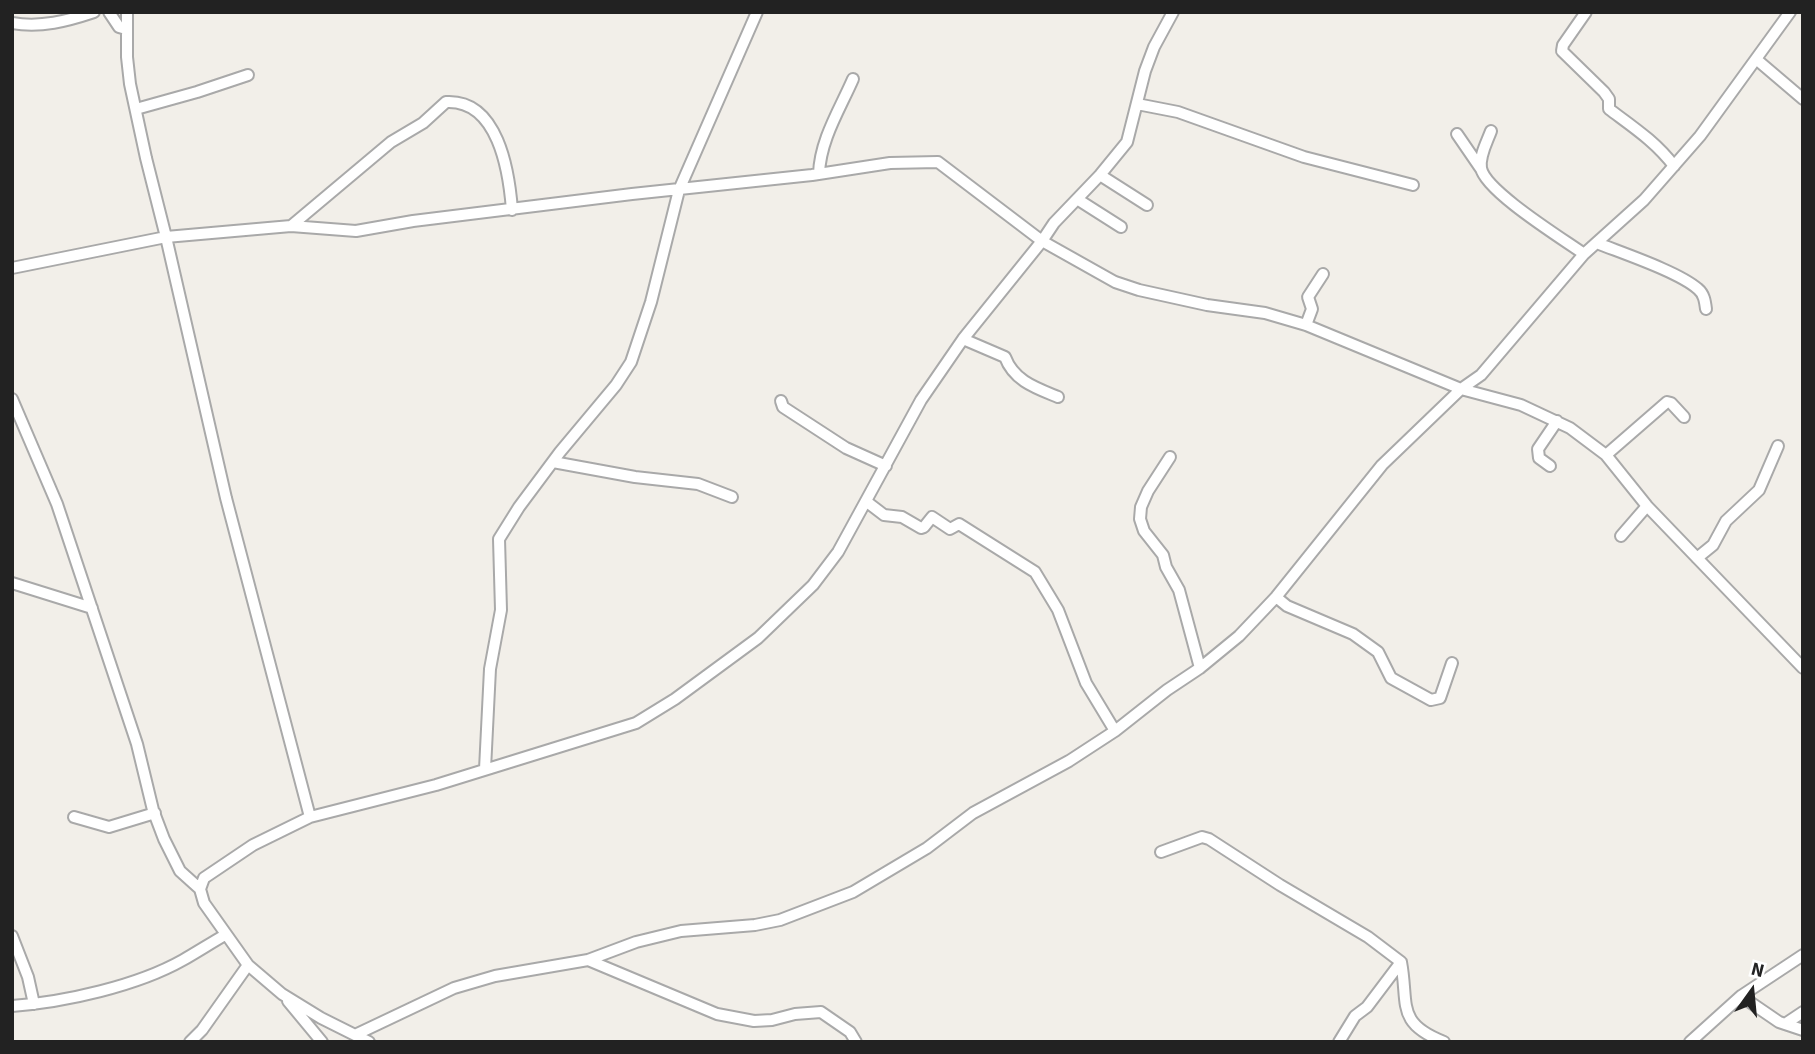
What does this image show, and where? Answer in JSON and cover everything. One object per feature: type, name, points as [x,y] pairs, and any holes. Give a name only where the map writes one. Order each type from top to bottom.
[{"type":"street","points":[[12,23],[26,26],[50,24],[94,12]]},
{"type":"street","points":[[109,12],[119,27],[126,29]]},
{"type":"street","points":[[128,12],[127,57],[136,108],[226,498],[310,817]]},
{"type":"street","points":[[485,769],[490,669],[501,610],[499,539],[519,507],[616,385],[631,362],[652,302],[679,190],[757,12]]},
{"type":"street","points":[[322,1042],[282,994],[248,965],[225,934],[204,903],[201,889],[204,878],[253,845],[310,817],[436,785],[636,723],[675,699],[758,638],[813,584],[838,552],[920,400],[963,339],[1054,223],[1127,142],[1149,59],[1173,12]]},
{"type":"street","points":[[1586,12],[1563,45],[1562,51],[1604,92],[1609,99],[1609,108],[1653,141],[1674,166]]},
{"type":"street","points":[[357,1034],[454,988],[495,976],[588,960],[636,942],[681,931],[755,925],[780,920],[853,892],[927,848],[973,813],[1069,761],[1115,731],[1239,636],[1276,597],[1382,465],[1461,390],[1481,375],[1584,254],[1644,200],[1674,166],[1700,136],[1790,12]]},
{"type":"street","points":[[1756,59],[1803,99]]},
{"type":"street","points":[[136,108],[248,75]]},
{"type":"street","points":[[820,174],[820,156],[824,143],[853,79]]},
{"type":"street","points":[[291,226],[391,142],[423,123],[446,102],[467,104],[481,114],[502,148],[510,182],[512,210]]},
{"type":"street","points":[[1138,104],[1178,112],[1304,157],[1413,185]]},
{"type":"street","points":[[1481,169],[1480,160],[1491,131]]},
{"type":"street","points":[[1457,134],[1485,177],[1509,201],[1584,254]]},
{"type":"street","points":[[12,268],[166,237],[291,226],[356,231],[413,221],[820,174],[890,163],[938,162],[1042,241],[1092,271],[1139,290],[1207,305],[1244,308],[1306,325],[1461,390],[1521,404],[1585,437],[1606,455],[1647,506],[1803,668]]},
{"type":"street","points":[[1100,175],[1147,205]]},
{"type":"street","points":[[1077,199],[1121,227]]},
{"type":"street","points":[[1597,243],[1660,268],[1697,288],[1704,296],[1706,309]]},
{"type":"street","points":[[1306,325],[1312,309],[1308,297],[1323,274]]},
{"type":"street","points":[[963,339],[1005,357],[1019,378],[1058,397]]},
{"type":"street","points":[[12,399],[48,481],[92,608],[137,744],[155,813],[180,870],[201,889]]},
{"type":"street","points":[[782,401],[783,407],[846,448],[886,466]]},
{"type":"street","points":[[1606,455],[1667,402],[1671,402],[1684,417]]},
{"type":"street","points":[[1550,466],[1539,458],[1538,449],[1557,421]]},
{"type":"street","points":[[1698,558],[1713,545],[1726,521],[1759,490],[1778,446]]},
{"type":"street","points":[[1170,457],[1148,491],[1141,507],[1140,519],[1144,531],[1163,555],[1166,568],[1179,590],[1200,668]]},
{"type":"street","points":[[553,462],[635,477],[698,484],[732,497]]},
{"type":"street","points":[[867,502],[884,514],[902,517],[921,528],[925,527],[932,517],[950,529],[959,524],[1035,572],[1058,610],[1086,683],[1115,731]]},
{"type":"street","points":[[1621,536],[1647,506]]},
{"type":"street","points":[[12,583],[92,608]]},
{"type":"street","points":[[1276,597],[1287,606],[1353,634],[1378,652],[1391,678],[1431,700],[1440,698],[1452,663]]},
{"type":"street","points":[[74,817],[109,827],[155,813]]},
{"type":"street","points":[[1161,852],[1202,838],[1209,839],[1280,885],[1368,936],[1401,962],[1408,1016],[1420,1031],[1444,1042]]},
{"type":"street","points":[[12,1006],[84,996],[159,971],[225,934]]},
{"type":"street","points":[[12,936],[28,977],[34,1004]]},
{"type":"street","points":[[1690,1042],[1741,996],[1803,955]]},
{"type":"street","points":[[588,960],[717,1014],[754,1021],[821,1012],[850,1032],[856,1042]]},
{"type":"street","points":[[1339,1042],[1355,1016],[1377,995],[1401,962]]},
{"type":"street","points":[[190,1042],[202,1030],[248,965]]},
{"type":"street","points":[[282,994],[369,1042]]},
{"type":"street","points":[[1741,996],[1785,1024],[1803,1030]]},
{"type":"street","points":[[1785,1024],[1803,1012]]}]
